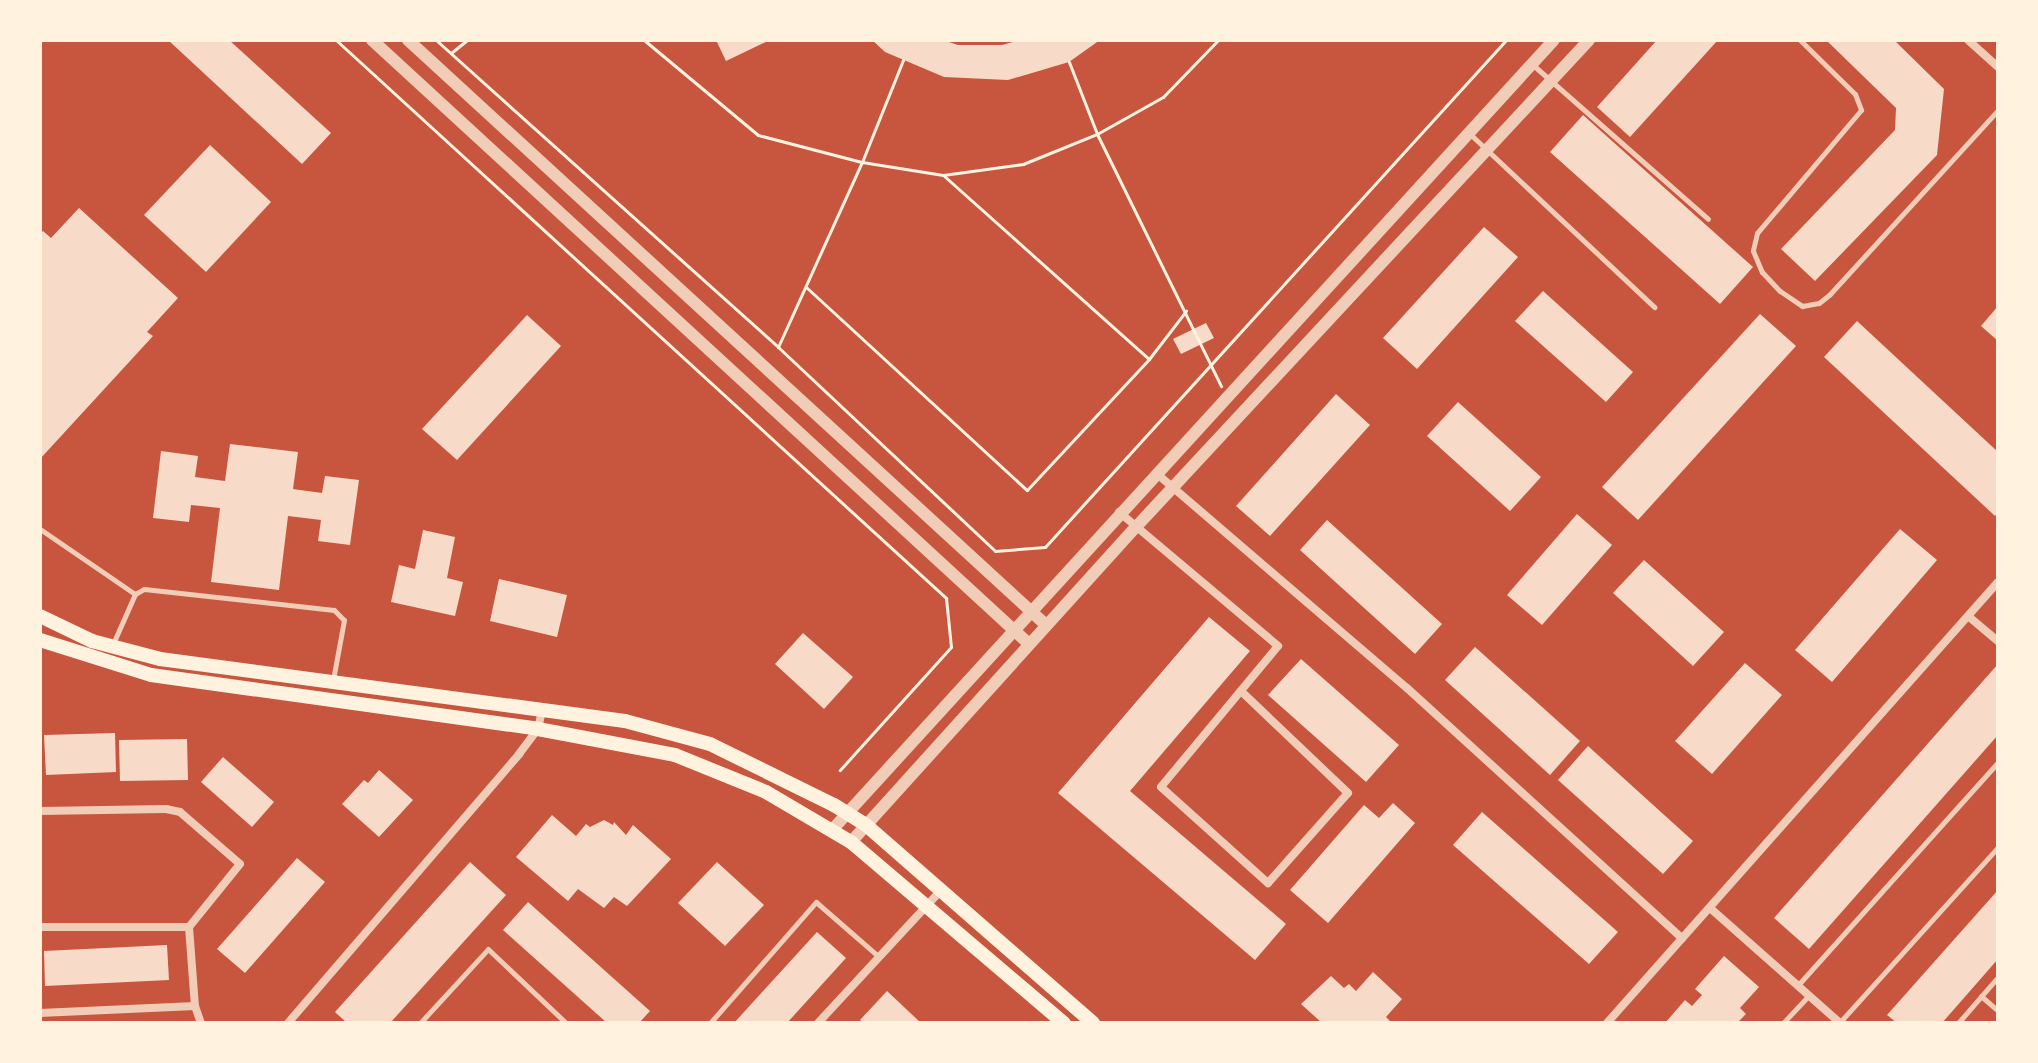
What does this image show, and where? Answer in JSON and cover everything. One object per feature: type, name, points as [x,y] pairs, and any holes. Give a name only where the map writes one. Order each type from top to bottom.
[{"type":"main road","points":[[40,616],[112,647],[160,659],[625,721],[710,744],[849,813],[866,825],[1093,1023]]},
{"type":"main road","points":[[40,640],[151,675],[538,729],[675,755],[766,792],[851,842],[928,904],[1064,1023]]},
{"type":"street","points":[[372,40],[1029,644]]},
{"type":"street","points":[[408,40],[1046,625]]},
{"type":"street","points":[[832,830],[1119,512],[1554,40]]},
{"type":"street","points":[[851,842],[1136,527],[1589,40]]},
{"type":"street","points":[[1968,40],[1998,67]]},
{"type":"street","points":[[420,84],[436,66]]},
{"type":"street","points":[[749,385],[764,368]]},
{"type":"street","points":[[1156,472],[1407,688],[1682,938]]},
{"type":"street","points":[[1119,512],[1278,646],[1161,787],[1268,883],[1348,793],[1241,691]]},
{"type":"street","points":[[1607,1023],[1998,582]]},
{"type":"street","points":[[1968,616],[1998,641]]},
{"type":"street","points":[[288,1023],[538,729],[542,710]]},
{"type":"street","points":[[40,811],[166,809],[180,812],[240,864],[189,927],[195,1006],[201,1023]]},
{"type":"street","points":[[818,1023],[942,889]]},
{"type":"street","points":[[1710,908],[1840,1023]]},
{"type":"street","points":[[40,927],[189,927]]},
{"type":"street","points":[[40,1013],[195,1006]]},
{"type":"lane","points":[[1800,40],[1855,94],[1861,110],[1757,233],[1753,251],[1762,272],[1780,291],[1802,306],[1819,303],[1830,294],[1998,110]]},
{"type":"lane","points":[[1532,64],[1708,219]]},
{"type":"lane","points":[[1469,133],[1654,307]]},
{"type":"lane","points":[[40,529],[135,594]]},
{"type":"lane","points":[[112,647],[135,594],[155,587],[334,610],[344,620],[333,683]]},
{"type":"lane","points":[[1798,985],[1998,762]]},
{"type":"lane","points":[[1840,1023],[1998,847]]},
{"type":"lane","points":[[710,1023],[816,902],[879,957]]},
{"type":"lane","points":[[420,1023],[488,949],[566,1023]]},
{"type":"lane","points":[[1958,1023],[1998,977]]},
{"type":"lane","points":[[1783,1023],[1809,995]]},
{"type":"lane","points":[[1981,996],[1998,1011]]},
{"type":"path","points":[[336,40],[946,598],[951,647],[840,770]]},
{"type":"path","points":[[436,40],[778,347],[995,551],[1045,547],[1506,40]]},
{"type":"path","points":[[450,54],[467,40]]},
{"type":"path","points":[[644,40],[758,135],[862,162],[943,175],[1023,164],[1097,134],[1163,97],[1218,40]]},
{"type":"path","points":[[778,347],[862,162],[903,60]]},
{"type":"path","points":[[1069,62],[1097,134],[1226,396]]},
{"type":"path","points":[[943,175],[1149,359]]},
{"type":"path","points":[[806,287],[1027,490],[1149,359],[1186,311]]},
{"type":"building","points":[[168,40],[229,40],[331,133],[302,164]]},
{"type":"building","points":[[716,40],[770,40],[726,61]]},
{"type":"building","points":[[872,40],[943,40],[958,45],[1002,45],[1020,40],[1100,40],[1069,62],[1008,80],[944,77],[885,52]]},
{"type":"building","points":[[1657,40],[1718,40],[1630,137],[1597,107]]},
{"type":"building","points":[[1826,40],[1894,40],[1944,89],[1937,155],[1815,281],[1781,249],[1895,130],[1896,108]]},
{"type":"building","points":[[1583,115],[1753,267],[1720,304],[1550,152]]},
{"type":"building","points":[[210,145],[271,202],[206,272],[144,215]]},
{"type":"building","points":[[79,208],[178,298],[147,332],[153,336],[40,459],[40,234],[43,231],[51,238]]},
{"type":"building","points":[[1484,227],[1518,257],[1417,369],[1383,338]]},
{"type":"building","points":[[1543,291],[1633,372],[1606,402],[1515,321]]},
{"type":"building","points":[[1998,306],[1998,341],[1981,326]]},
{"type":"building","points":[[1760,314],[1796,346],[1638,520],[1602,487]]},
{"type":"building","points":[[527,315],[561,346],[457,460],[422,429]]},
{"type":"building","points":[[1857,321],[1998,452],[1998,512],[1995,516],[1824,357]]},
{"type":"building","points":[[1206,323],[1214,338],[1181,354],[1173,339]]},
{"type":"building","points":[[1336,394],[1370,425],[1270,536],[1236,506]]},
{"type":"building","points":[[1458,402],[1541,477],[1510,511],[1427,436]]},
{"type":"building","points":[[230,444],[298,452],[293,489],[322,493],[325,476],[359,480],[350,545],[318,541],[321,520],[288,516],[279,590],[211,582],[220,508],[191,505],[189,522],[153,518],[161,451],[198,456],[195,477],[225,481]]},
{"type":"building","points":[[1577,514],[1612,545],[1542,625],[1507,595]]},
{"type":"building","points":[[1327,520],[1442,624],[1415,654],[1300,550]]},
{"type":"building","points":[[1900,529],[1937,560],[1832,682],[1795,650]]},
{"type":"building","points":[[423,530],[455,537],[447,578],[463,582],[455,616],[391,602],[399,565],[415,569]]},
{"type":"building","points":[[1644,560],[1724,632],[1693,666],[1613,593]]},
{"type":"building","points":[[499,579],[567,595],[557,637],[490,621]]},
{"type":"building","points":[[1209,617],[1250,651],[1130,791],[1286,924],[1255,960],[1058,793]]},
{"type":"building","points":[[803,633],[853,677],[824,709],[775,664]]},
{"type":"building","points":[[1475,647],[1580,741],[1550,775],[1445,680]]},
{"type":"building","points":[[1301,659],[1399,745],[1366,782],[1268,695]]},
{"type":"building","points":[[1745,663],[1782,695],[1712,774],[1675,741]]},
{"type":"building","points":[[1998,664],[1998,735],[1809,949],[1774,918]]},
{"type":"building","points":[[115,733],[116,772],[46,775],[44,735]]},
{"type":"building","points":[[187,739],[188,780],[120,781],[119,740]]},
{"type":"building","points":[[1588,746],[1693,841],[1663,874],[1558,780]]},
{"type":"building","points":[[223,757],[274,802],[252,827],[201,782]]},
{"type":"building","points":[[379,770],[413,800],[379,837],[342,804],[364,780],[368,783]]},
{"type":"building","points":[[1393,803],[1415,823],[1328,923],[1290,890],[1364,805],[1379,818]]},
{"type":"building","points":[[1482,812],[1618,932],[1589,964],[1453,845]]},
{"type":"building","points":[[552,815],[576,836],[586,824],[590,827],[604,820],[613,825],[614,822],[626,835],[633,825],[671,859],[627,906],[614,897],[604,908],[578,889],[568,901],[516,857]]},
{"type":"building","points":[[297,858],[325,882],[245,973],[217,949]]},
{"type":"building","points":[[470,862],[506,895],[390,1023],[347,1023],[335,1012]]},
{"type":"building","points":[[717,862],[764,905],[725,946],[678,903]]},
{"type":"building","points":[[1998,890],[1998,959],[1942,1023],[1897,1023],[1887,1015]]},
{"type":"building","points":[[528,902],[650,1011],[639,1023],[607,1023],[503,930]]},
{"type":"building","points":[[817,932],[846,958],[787,1023],[734,1023]]},
{"type":"building","points":[[167,945],[169,980],[45,986],[44,951]]},
{"type":"building","points":[[1724,956],[1759,987],[1740,1008],[1746,1014],[1737,1023],[1665,1023],[1685,1000],[1692,1006],[1702,995],[1695,989]]},
{"type":"building","points":[[1373,972],[1402,999],[1386,1017],[1392,1023],[1322,1023],[1301,1004],[1331,976],[1344,988],[1349,984],[1356,991]]},
{"type":"building","points":[[887,991],[921,1023],[864,1023],[860,1020]]}]
